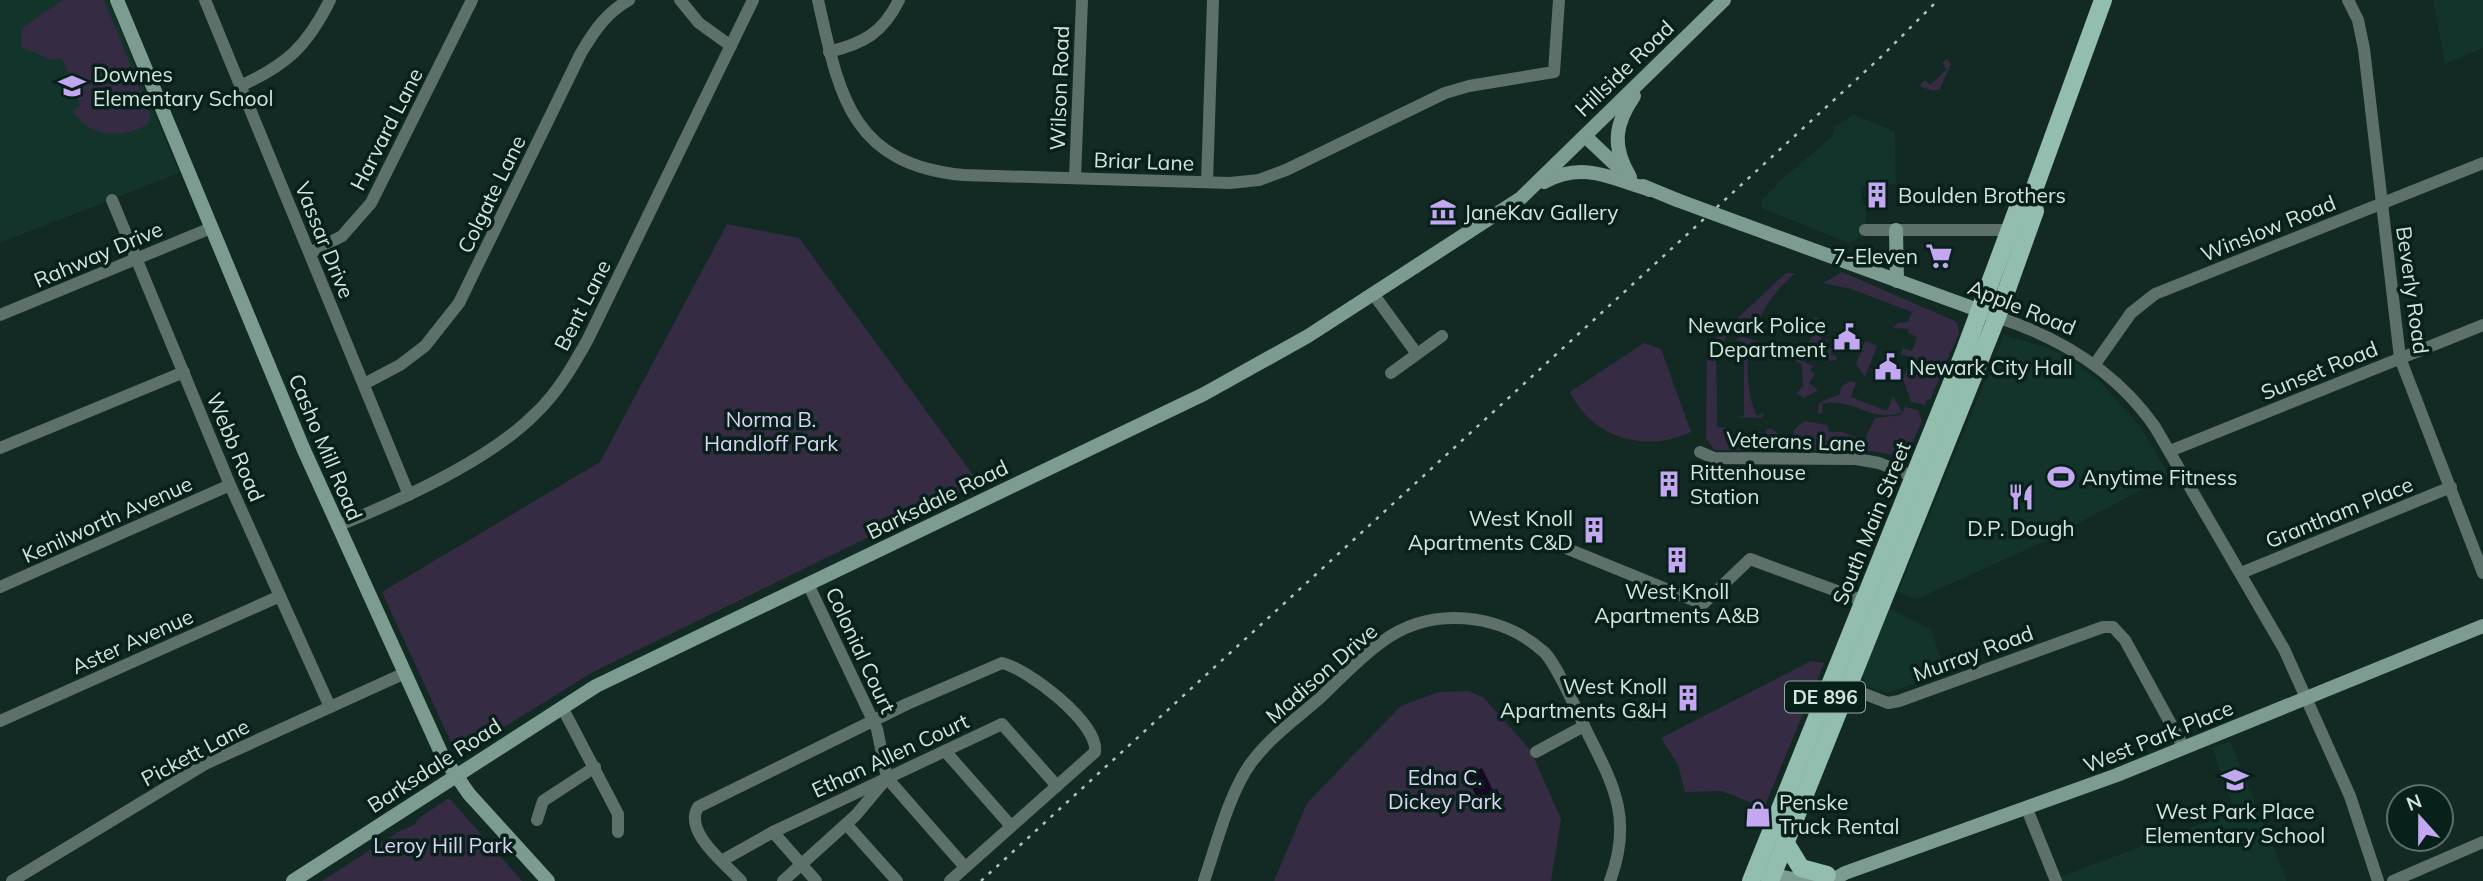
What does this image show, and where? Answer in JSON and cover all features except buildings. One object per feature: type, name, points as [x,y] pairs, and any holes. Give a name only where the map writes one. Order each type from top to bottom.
[{"type":"main road","name":"South Main Street","points":[[1766,878],[1988,314],[2035,211],[2031,198],[2104,0]]},
{"type":"main road","name":"South Main Street","points":[[1988,314],[2019,205],[2031,198]]},
{"type":"main road","name":"South Main Street","points":[[1766,878],[1785,842],[1872,625],[1872,580],[1922,480]]},
{"type":"main road","points":[[1785,842],[1801,868],[1834,876]]},
{"type":"street","name":"Casho Mill Road","points":[[117,0],[337,526],[455,776],[548,881]]},
{"type":"street","name":"Vassar Drive","points":[[205,0],[410,495]]},
{"type":"street","points":[[240,86],[291,58],[309,37],[330,0]]},
{"type":"street","name":"Harvard Lane","points":[[310,253],[342,236],[371,204],[472,0]]},
{"type":"street","name":"Colgate Lane","points":[[364,384],[400,365],[425,346],[460,303],[581,52],[596,28],[617,7],[629,0]]},
{"type":"street","points":[[680,0],[699,23],[731,46]]},
{"type":"street","name":"Bent Lane","points":[[337,526],[410,495],[516,431],[536,414],[565,379],[588,339],[754,0]]},
{"type":"street","name":"Briar Lane","points":[[818,0],[836,82],[850,112],[875,141],[903,160],[941,173],[1207,182],[1246,182],[1272,176],[1445,93],[1469,86],[1554,72],[1559,0]]},
{"type":"street","points":[[830,52],[854,45],[879,31],[899,0]]},
{"type":"street","name":"Wilson Road","points":[[1075,178],[1082,0]]},
{"type":"street","points":[[1207,182],[1213,0]]},
{"type":"street","name":"Hillside Road","points":[[1585,136],[1724,0]]},
{"type":"street","name":"Beverly Road","points":[[2348,0],[2363,41],[2400,358],[2483,573]]},
{"type":"street","points":[[1630,177],[1619,155],[1616,133],[1619,121],[1648,74]]},
{"type":"street","name":"Apple Road","points":[[1585,136],[1630,177],[1650,190],[2052,338],[2095,364],[2138,405],[2170,451],[2284,649],[2350,796],[2378,881]]},
{"type":"street","name":"Barksdale Road","points":[[293,881],[562,707],[613,677],[1204,394],[1290,347],[1521,198],[1585,136]]},
{"type":"street","points":[[2480,165],[2483,180]]},
{"type":"street","name":"Winslow Road","points":[[2095,364],[2131,313],[2155,294],[2480,165]]},
{"type":"street","points":[[1521,198],[1558,175],[1585,170],[1650,190]]},
{"type":"street","name":"Webb Road","points":[[112,200],[230,485],[330,707]]},
{"type":"street","name":"Rahway Drive","points":[[0,315],[211,228]]},
{"type":"street","points":[[1865,230],[2010,230]]},
{"type":"street","points":[[1896,230],[1897,281]]},
{"type":"street","points":[[1374,295],[1417,354]]},
{"type":"street","name":"Sunset Road","points":[[2170,451],[2483,326]]},
{"type":"street","points":[[1391,373],[1442,335]]},
{"type":"street","points":[[0,448],[184,372]]},
{"type":"street","name":"Veterans Lane","points":[[1700,452],[1714,458],[1856,459],[1922,480]]},
{"type":"street","name":"Kenilworth Avenue","points":[[0,587],[230,485]]},
{"type":"street","name":"Grantham Place","points":[[2241,573],[2451,487]]},
{"type":"street","points":[[1568,549],[1703,604],[1750,559],[1873,601]]},
{"type":"street","name":"Colonial Court","points":[[808,584],[873,721],[881,744],[887,778]]},
{"type":"street","name":"Aster Avenue","points":[[0,721],[280,596]]},
{"type":"street","name":"Madison Drive","points":[[1204,881],[1250,764],[1382,641],[1415,624],[1443,618],[1467,618],[1491,623],[1516,634],[1546,653],[1613,784],[1620,808],[1619,856],[1610,881]]},
{"type":"street","name":"West Park Place","points":[[1766,878],[1807,879],[1834,876],[2027,809],[2483,626]]},
{"type":"street","name":"Murray Road","points":[[1847,687],[1888,703],[1899,701],[2103,627],[2113,627],[2124,640],[2184,748]]},
{"type":"street","points":[[741,881],[698,832],[694,819],[698,807],[977,673],[1002,663],[1015,666],[1038,680],[1089,729],[1096,741],[1095,751],[950,881]]},
{"type":"street","name":"Pickett Lane","points":[[12,881],[205,764],[405,673]]},
{"type":"street","points":[[562,707],[618,814],[618,832]]},
{"type":"street","name":"Ethan Allen Court","points":[[723,860],[773,832],[1002,724],[1057,786]]},
{"type":"street","points":[[1536,752],[1584,726]]},
{"type":"street","points":[[945,751],[1011,826]]},
{"type":"street","points":[[537,820],[543,801],[595,767]]},
{"type":"street","points":[[783,881],[847,825],[887,778],[965,867]]},
{"type":"street","points":[[2027,809],[2056,881]]},
{"type":"street","points":[[847,825],[897,881]]},
{"type":"street","points":[[773,832],[816,881]]},
{"type":"street","points":[[2393,881],[2483,842]]},
{"type":"shaded area","name":"Downes Elementary School","points":[[0,0],[108,0],[179,173],[0,243]]},
{"type":"shaded area","points":[[2433,0],[2483,0],[2483,48],[2445,64]]},
{"type":"shaded area","points":[[1853,115],[1895,131],[1896,184],[1861,187],[1861,203],[1866,204],[1865,234],[1849,243],[1762,208],[1761,201],[1781,180],[1832,137],[1835,127]]},
{"type":"shaded area","points":[[2004,335],[2048,348],[2074,361],[2100,382],[2140,426],[2169,475],[2043,542],[1917,599],[1898,592]]},
{"type":"shaded area","points":[[1890,609],[1931,629],[1945,673],[1887,693],[1866,686],[1862,675]]},
{"type":"shaded area","name":"West Park Place Elementary School","points":[[2230,741],[2287,881],[2062,881],[2060,877],[2235,811],[2212,748]]},
{"type":"shaded area","points":[[1482,768],[1493,790],[1497,789],[1504,803],[1484,813],[1466,775]]},
{"type":"green space","points":[[63,0],[104,0],[150,113],[148,124],[119,134],[90,128],[75,114],[74,110],[80,106],[62,58],[52,60],[21,47],[22,28]]},
{"type":"green space","points":[[1947,59],[1951,64],[1940,89],[1933,91],[1919,86],[1925,80],[1930,85],[1947,69],[1942,63]]},
{"type":"green space","name":"Norma B. Handloff Park","points":[[727,224],[799,238],[979,483],[593,672],[461,754],[456,753],[382,592],[600,462]]},
{"type":"green space","points":[[1842,272],[1957,322],[1959,333],[1930,400],[1927,399],[1925,405],[1911,402],[1903,379],[1911,358],[1901,354],[1903,348],[1912,351],[1917,337],[1908,333],[1909,329],[1893,328],[1898,323],[1908,322],[1912,312],[1851,289],[1823,283]]},
{"type":"green space","points":[[1786,273],[1795,273],[1774,295],[1758,321],[1766,325],[1762,331],[1754,329],[1756,322],[1744,317],[1741,324],[1727,333],[1725,341],[1716,342],[1717,427],[1727,428],[1728,438],[1766,438],[1766,430],[1770,428],[1778,433],[1777,447],[1774,450],[1715,450],[1706,439],[1707,358],[1715,339]]},
{"type":"green space","points":[[1813,319],[1821,319],[1817,330],[1823,332],[1821,338],[1828,340],[1826,346],[1832,349],[1831,354],[1837,357],[1836,360],[1830,361],[1827,355],[1817,352],[1819,346],[1813,343],[1809,350],[1798,347],[1800,343],[1807,345],[1818,324]]},
{"type":"green space","points":[[1740,336],[1759,342],[1749,343],[1748,371],[1753,407],[1757,416],[1764,413],[1762,418],[1735,417],[1744,416],[1744,342],[1736,340]]},
{"type":"green space","points":[[1865,341],[1877,346],[1865,377],[1856,364]]},
{"type":"green space","points":[[1644,343],[1661,349],[1691,432],[1656,441],[1622,438],[1592,421],[1570,392]]},
{"type":"green space","points":[[1798,359],[1813,366],[1810,370],[1815,374],[1809,383],[1818,390],[1804,398],[1797,393],[1803,386],[1802,364],[1795,361]]},
{"type":"green space","points":[[1850,381],[1856,383],[1851,397],[1887,411],[1893,396],[1902,412],[1881,415],[1834,403],[1822,404],[1823,413],[1818,414],[1819,403],[1840,394],[1841,387]]},
{"type":"green space","points":[[1905,407],[1918,410],[1922,421],[1908,452],[1901,457],[1873,451],[1797,450],[1793,442],[1794,430],[1804,421],[1827,425],[1829,432],[1843,432],[1864,441],[1875,418],[1901,415]]},
{"type":"green space","points":[[1811,661],[1824,663],[1764,808],[1722,791],[1685,792],[1678,765],[1661,738]]},
{"type":"green space","name":"Edna C. Dickey Park","points":[[1469,691],[1484,698],[1531,751],[1561,819],[1551,881],[1274,881],[1307,803],[1401,706],[1438,692]]},
{"type":"green space","name":"Leroy Hill Park","points":[[449,798],[522,881],[322,881],[398,832],[414,825],[419,818]]},
{"type":"railway","points":[[981,881],[1882,56],[1938,0]]},
{"type":"place","name":"Downes Elementary School","points":[[72,86]]},
{"type":"place","name":"Boulden Brothers","points":[[1877,195]]},
{"type":"place","name":"JaneKav Gallery","points":[[1443,212]]},
{"type":"place","name":"7-Eleven","points":[[1939,256]]},
{"type":"place","name":"Newark Police Department","points":[[1847,337]]},
{"type":"place","name":"Newark City Hall","points":[[1888,367]]},
{"type":"place","name":"Anytime Fitness","points":[[2061,477]]},
{"type":"place","name":"Rittenhouse Station","points":[[1669,484]]},
{"type":"place","name":"D.P. Dough","points":[[2021,497]]},
{"type":"place","name":"West Knoll Apartments C&D","points":[[1594,530]]},
{"type":"place","name":"West Knoll Apartments A&B","points":[[1677,560]]},
{"type":"place","name":"West Knoll Apartments G&H","points":[[1688,698]]},
{"type":"place","name":"West Park Place Elementary School","points":[[2235,780]]},
{"type":"place","name":"Penske Truck Rental","points":[[1758,814]]}]
